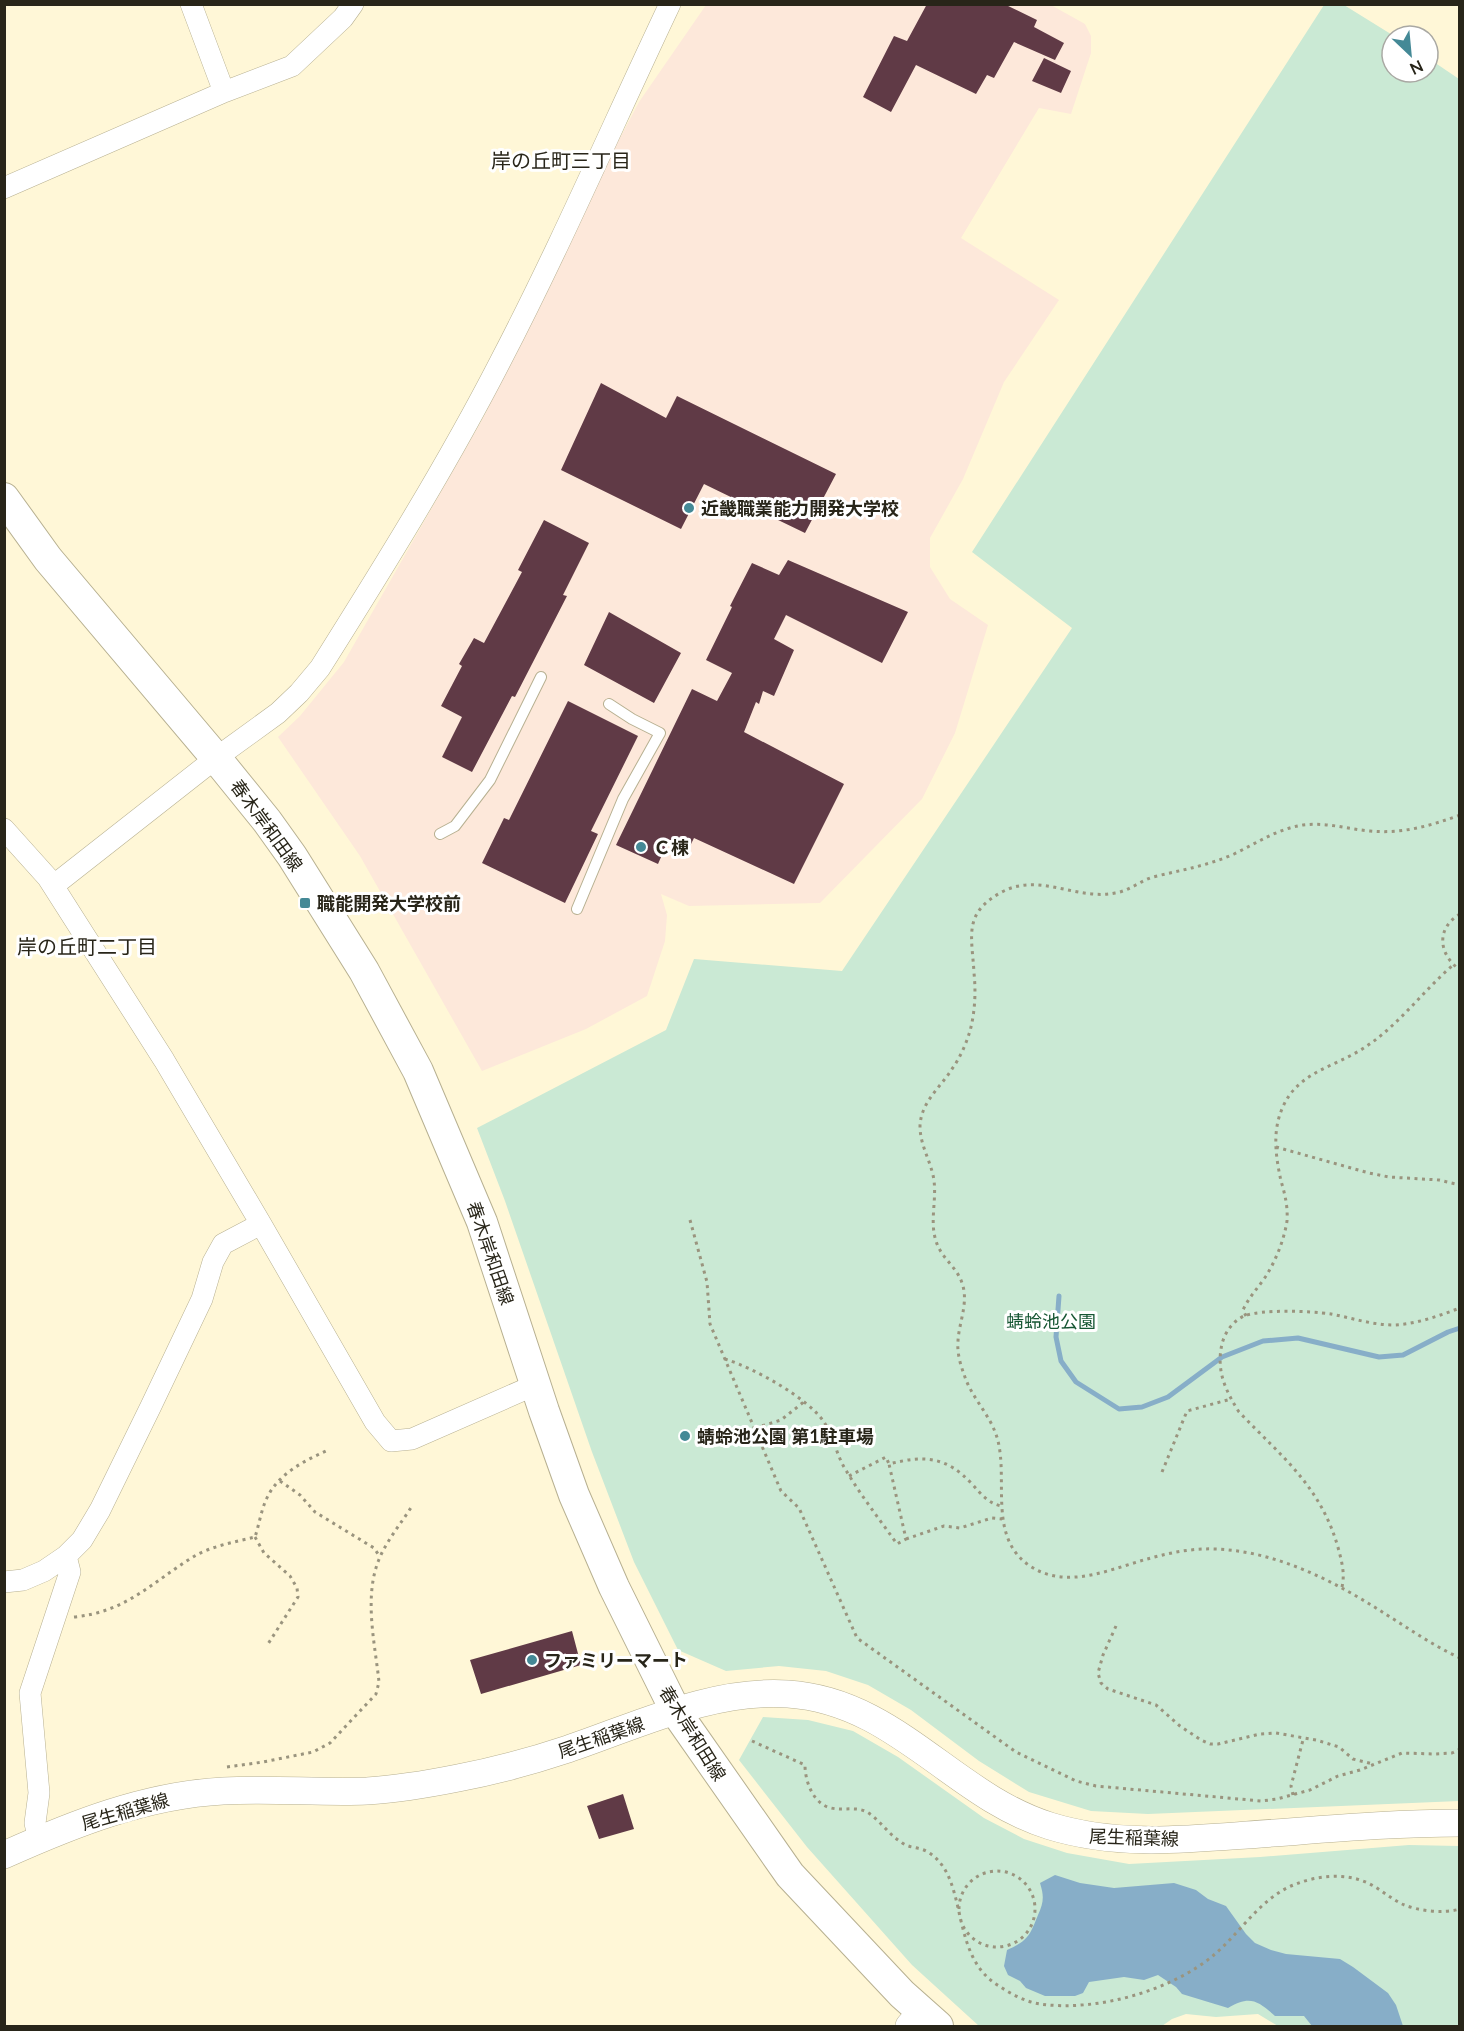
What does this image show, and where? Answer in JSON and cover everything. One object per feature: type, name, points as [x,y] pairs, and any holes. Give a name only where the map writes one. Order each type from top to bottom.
[{"type":"main road","name":"春木岸和田線","points":[[4,498],[48,559],[216,758],[292,856],[359,961],[393,1020],[418,1071],[482,1222],[574,1495],[609,1577],[676,1712],[790,1875],[922,2022]]},
{"type":"street","points":[[191,4],[224,92]]},
{"type":"street","points":[[4,188],[224,92],[292,66],[343,18],[353,4]]},
{"type":"street","points":[[52,886],[216,758],[278,713],[313,676],[406,530],[500,364],[597,164],[670,4]]},
{"type":"street","points":[[4,829],[48,878],[164,1060],[375,1422],[391,1441],[412,1439],[536,1385]]},
{"type":"street","points":[[4,1582],[23,1580],[44,1571],[66,1556],[82,1540],[100,1510],[197,1309],[213,1262],[223,1244],[261,1224]]},
{"type":"street","points":[[39,1840],[35,1822],[39,1793],[30,1693],[70,1572],[66,1556]]},
{"type":"street","name":"尾生稲葉線","points":[[4,1855],[114,1812],[178,1796],[221,1791],[367,1791],[456,1779],[540,1758],[676,1712],[726,1698],[756,1694],[788,1694],[825,1699],[858,1711],[888,1726],[988,1797],[1018,1814],[1078,1834],[1099,1838],[1167,1840],[1363,1826],[1460,1823]]},
{"type":"lane","points":[[440,834],[455,826],[490,780],[541,677]]},
{"type":"lane","points":[[577,909],[623,799],[660,733],[609,704]]},
{"type":"path","points":[[1460,815],[1415,830],[1371,831],[1340,825],[1304,825],[1261,838],[1209,864],[1154,877],[1116,893],[1086,893],[1051,885],[1034,884],[1006,889],[981,906],[973,919],[970,942],[975,985],[969,1032],[955,1066],[927,1101],[922,1112],[920,1134],[935,1188],[932,1225],[935,1240],[940,1252],[957,1272],[963,1285],[965,1298],[958,1341],[959,1358],[967,1384],[987,1414],[996,1433],[1002,1466],[1001,1506],[1004,1531],[1010,1545],[1018,1555],[1029,1565],[1042,1572],[1060,1577],[1093,1575],[1178,1552],[1215,1549],[1255,1554],[1306,1570],[1342,1587],[1460,1658]]},
{"type":"path","points":[[1460,914],[1450,920],[1444,928],[1443,948],[1453,965],[1460,970]]},
{"type":"path","points":[[1245,1316],[1243,1310],[1274,1261],[1287,1223],[1275,1134],[1281,1110],[1293,1090],[1301,1082],[1311,1074],[1358,1052],[1382,1035],[1453,965]]},
{"type":"path","points":[[1276,1147],[1389,1177],[1431,1179],[1460,1185]]},
{"type":"path","points":[[690,1220],[707,1282],[710,1324],[781,1491],[801,1511],[857,1638],[997,1739],[1036,1763],[1076,1781],[1096,1786],[1261,1801],[1310,1790],[1338,1776],[1375,1765],[1402,1752],[1434,1754],[1452,1753],[1460,1749]]},
{"type":"path","points":[[1342,1587],[1343,1568],[1337,1544],[1319,1502],[1307,1483],[1239,1412],[1231,1399],[1220,1373],[1219,1364],[1220,1352],[1228,1331],[1236,1321],[1245,1316],[1274,1313],[1316,1312],[1391,1325],[1420,1322],[1460,1308]]},
{"type":"path","points":[[725,1359],[805,1401],[818,1413],[826,1425],[840,1461],[849,1476],[897,1544],[944,1526],[960,1528],[992,1518],[1002,1519]]},
{"type":"path","points":[[1162,1472],[1187,1411],[1231,1399]]},
{"type":"path","points":[[755,1428],[781,1420],[805,1401]]},
{"type":"path","points":[[268,1644],[298,1598],[297,1588],[290,1576],[264,1553],[255,1537],[266,1500],[280,1480],[301,1462],[328,1450]]},
{"type":"path","points":[[849,1476],[886,1457],[906,1539]]},
{"type":"path","points":[[889,1464],[921,1458],[945,1463],[962,1474],[990,1503],[1001,1506]]},
{"type":"path","points":[[280,1480],[300,1495],[315,1512],[374,1548],[380,1557]]},
{"type":"path","points":[[219,1768],[313,1752],[330,1743],[376,1694],[379,1682],[372,1586],[380,1557],[412,1506]]},
{"type":"path","points":[[55,1618],[94,1615],[119,1606],[156,1584],[194,1556],[255,1537]]},
{"type":"path","points":[[1116,1626],[1098,1673],[1101,1683],[1108,1689],[1156,1706],[1180,1726],[1210,1744],[1276,1733],[1303,1740],[1316,1740],[1339,1747],[1353,1759],[1375,1765]]},
{"type":"path","points":[[1293,1795],[1291,1786],[1303,1740]]},
{"type":"path","points":[[752,1741],[805,1765],[805,1777],[819,1802],[830,1808],[855,1808],[865,1811],[900,1842],[921,1848],[931,1854],[946,1871],[954,1887],[959,1918],[971,1955],[982,1973],[1013,1995],[1038,2004],[1066,2005],[1099,2002],[1136,1995],[1166,1985],[1214,1955],[1279,1891],[1308,1881],[1347,1876],[1369,1884],[1402,1904],[1446,1912],[1460,1910]]},
{"type":"path","points":[[999,1870],[1012,1874],[1024,1881],[1034,1897],[1036,1910],[1033,1924],[1026,1935],[1015,1944],[999,1948],[986,1947],[964,1931],[959,1918],[958,1905],[964,1888],[974,1878],[986,1872],[999,1870]]},
{"type":"shaded area","name":"近畿職業能力開発大学校","points":[[706,5],[1051,5],[1085,24],[1091,36],[1091,53],[1071,114],[1039,108],[961,238],[1059,300],[1004,382],[963,479],[930,538],[930,567],[950,599],[988,625],[955,733],[922,799],[820,903],[689,906],[661,894],[667,915],[665,941],[647,996],[586,1029],[482,1071],[360,856],[278,737],[300,716],[344,662],[483,418],[603,170],[639,102]]},
{"type":"green space","name":"蜻蛉池公園","points":[[1324,5],[1344,5],[1380,27],[1380,84],[1440,84],[1440,66],[1459,79],[1459,1801],[1148,1814],[1091,1811],[1029,1792],[979,1761],[911,1710],[868,1685],[826,1671],[779,1666],[726,1671],[678,1650],[634,1562],[592,1452],[505,1201],[477,1128],[666,1030],[694,959],[842,971],[1072,628],[972,552]]},
{"type":"green space","points":[[763,1717],[808,1720],[853,1731],[898,1757],[984,1818],[1024,1839],[1067,1853],[1129,1864],[1260,1857],[1409,1845],[1459,1846],[1459,2026],[1278,2026],[1258,2014],[1216,2017],[1186,2014],[1162,2026],[979,2026],[912,1965],[807,1847],[739,1760]]},
{"type":"water","points":[[1055,1875],[1080,1883],[1114,1888],[1174,1883],[1196,1890],[1208,1899],[1226,1906],[1255,1943],[1286,1954],[1340,1959],[1353,1967],[1388,1993],[1396,2005],[1403,2026],[1312,2026],[1304,2016],[1275,2016],[1258,2003],[1242,2002],[1228,2008],[1182,1994],[1158,1975],[1144,1980],[1124,1977],[1089,1982],[1083,1993],[1075,1996],[1045,1996],[1026,1988],[1020,1981],[1008,1975],[1004,1966],[1007,1950],[1020,1944],[1030,1932],[1042,1903],[1040,1883]]},
{"type":"building","points":[[927,4],[1004,4],[1037,20],[1034,27],[1064,43],[1055,60],[1014,42],[994,78],[987,75],[976,94],[916,65],[891,112],[863,97],[894,36],[907,41]]},
{"type":"building","points":[[1044,58],[1071,71],[1061,93],[1032,81]]},
{"type":"building","points":[[601,383],[666,418],[677,396],[836,474],[805,533],[704,484],[681,529],[561,470]]},
{"type":"building","points":[[544,520],[589,543],[563,595],[567,596],[515,697],[512,696],[472,772],[442,757],[462,717],[441,706],[462,666],[459,664],[474,638],[484,643],[522,572],[518,570]]},
{"type":"building","points":[[788,560],[908,612],[882,663],[786,615],[774,639],[794,650],[774,696],[763,691],[759,704],[756,702],[744,732],[844,784],[794,884],[694,838],[688,850],[668,841],[658,864],[616,845],[692,689],[717,701],[732,673],[706,660],[752,563],[779,575]]},
{"type":"building","points":[[609,612],[681,653],[654,703],[584,665]]},
{"type":"building","points":[[568,701],[638,736],[591,831],[598,834],[565,903],[482,863],[504,818],[509,820]]},
{"type":"building","points":[[572,1631],[581,1665],[481,1694],[470,1660]]},
{"type":"building","points":[[623,1794],[634,1829],[599,1839],[587,1806]]},
{"type":"waterway","points":[[1059,1296],[1056,1337],[1061,1361],[1076,1382],[1119,1409],[1142,1407],[1168,1397],[1222,1357],[1263,1341],[1298,1338],[1379,1357],[1403,1355],[1460,1328]]},
{"type":"place","name":"近畿職業能力開発大学校","points":[[689,508]]},
{"type":"place","name":"Ｃ棟","points":[[641,847]]},
{"type":"place","name":"職能開発大学校前","points":[[305,903]]},
{"type":"place","name":"蜻蛉池公園 第1駐車場","points":[[685,1436]]},
{"type":"place","name":"ファミリーマート","points":[[532,1660]]},
{"type":"district","name":"岸の丘町三丁目","points":[[561,160]]},
{"type":"district","name":"岸の丘町二丁目","points":[[87,946]]}]
